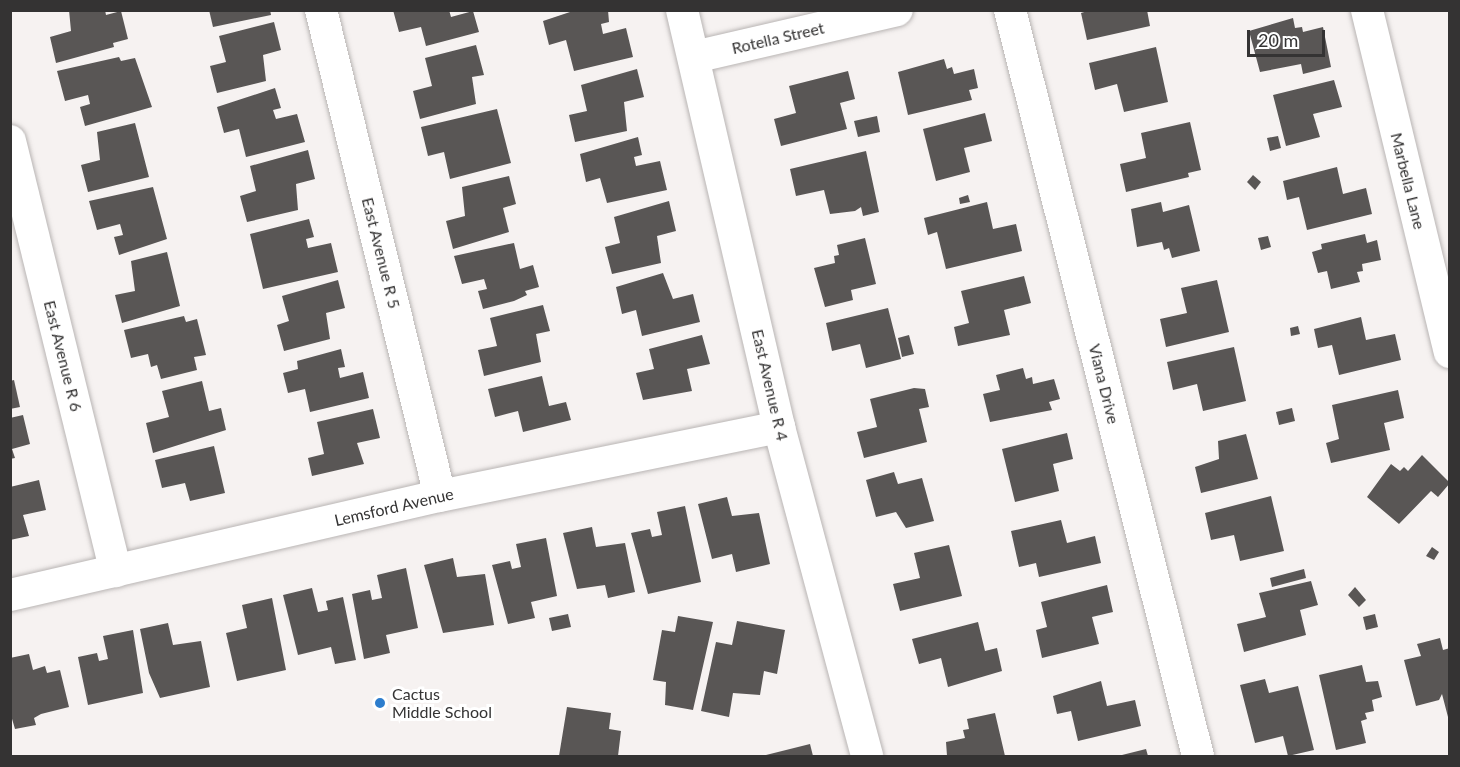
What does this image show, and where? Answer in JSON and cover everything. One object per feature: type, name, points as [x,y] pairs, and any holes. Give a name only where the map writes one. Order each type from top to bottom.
[{"type":"street","name":"East Avenue R 5","points":[[321,10],[440,496]]},
{"type":"street","name":"East Avenue R 4","points":[[682,10],[779,427],[867,756]]},
{"type":"street","name":"Rotella Street","points":[[694,57],[897,10]]},
{"type":"street","name":"Viana Drive","points":[[1010,10],[1198,756]]},
{"type":"street","name":"Marbella Lane","points":[[1367,10],[1449,352]]},
{"type":"street","name":"East Avenue R 6","points":[[13,161],[116,571]]},
{"type":"street","name":"Lemsford Avenue","points":[[10,595],[440,496],[779,427]]},
{"type":"building","points":[[69,10],[105,10],[106,15],[121,11],[128,39],[113,43],[114,47],[56,63],[50,37],[71,31]]},
{"type":"building","points":[[209,10],[270,10],[271,15],[213,27]]},
{"type":"building","points":[[393,10],[449,10],[451,17],[473,11],[479,32],[426,46],[421,27],[399,32]]},
{"type":"building","points":[[576,10],[608,10],[609,22],[601,24],[603,34],[626,28],[633,57],[574,71],[566,40],[549,45],[543,21]]},
{"type":"building","points":[[1091,10],[1147,10],[1150,26],[1087,40],[1081,13]]},
{"type":"building","points":[[1293,18],[1295,28],[1302,27],[1303,32],[1323,27],[1331,67],[1303,74],[1301,64],[1260,72],[1249,31]]},
{"type":"building","points":[[274,22],[281,50],[263,55],[266,81],[217,93],[210,66],[226,62],[219,36]]},
{"type":"building","points":[[476,45],[484,75],[472,77],[476,104],[420,119],[413,91],[432,86],[425,58]]},
{"type":"building","points":[[1156,47],[1168,102],[1124,112],[1117,84],[1095,90],[1089,63]]},
{"type":"building","points":[[119,57],[121,61],[135,58],[152,107],[85,126],[80,107],[90,104],[88,95],[65,101],[57,71]]},
{"type":"building","points":[[944,59],[947,69],[952,67],[954,74],[974,69],[978,88],[969,90],[972,100],[908,115],[898,72]]},
{"type":"building","points":[[637,69],[644,97],[624,102],[627,131],[575,142],[569,115],[587,111],[581,85]]},
{"type":"building","points":[[848,71],[855,99],[840,103],[847,129],[781,146],[774,119],[796,113],[789,86]]},
{"type":"building","points":[[1334,80],[1342,107],[1313,114],[1320,137],[1286,146],[1273,95]]},
{"type":"building","points":[[275,88],[281,108],[273,110],[276,119],[297,114],[305,142],[246,157],[239,129],[224,133],[217,107]]},
{"type":"building","points":[[497,109],[511,163],[450,179],[444,152],[428,156],[421,127]]},
{"type":"building","points":[[985,113],[992,141],[964,148],[970,172],[936,181],[923,129]]},
{"type":"building","points":[[877,116],[880,132],[858,137],[854,121]]},
{"type":"building","points":[[1190,122],[1201,170],[1188,173],[1189,177],[1126,192],[1120,164],[1146,158],[1141,133]]},
{"type":"building","points":[[135,123],[149,177],[88,192],[81,165],[100,160],[97,132]]},
{"type":"building","points":[[1278,136],[1281,148],[1270,151],[1267,138]]},
{"type":"building","points":[[638,137],[642,155],[634,157],[636,166],[660,161],[667,190],[607,203],[600,178],[586,182],[580,154]]},
{"type":"building","points":[[308,150],[315,179],[296,184],[298,210],[247,222],[240,196],[256,191],[250,166]]},
{"type":"building","points":[[866,151],[879,212],[863,216],[861,207],[855,211],[830,214],[824,190],[796,196],[790,169]]},
{"type":"building","points":[[1337,167],[1343,194],[1366,188],[1372,214],[1307,230],[1299,197],[1287,200],[1283,181]]},
{"type":"building","points":[[1253,175],[1261,182],[1255,190],[1247,182]]},
{"type":"building","points":[[509,176],[516,204],[503,208],[509,232],[453,249],[446,221],[465,216],[462,187]]},
{"type":"building","points":[[153,187],[167,239],[119,255],[114,237],[123,235],[120,224],[97,230],[89,201]]},
{"type":"building","points":[[968,195],[970,202],[960,204],[959,198]]},
{"type":"building","points":[[669,201],[676,231],[657,236],[661,263],[612,274],[605,247],[620,243],[614,217]]},
{"type":"building","points":[[987,202],[993,229],[1016,224],[1022,251],[946,269],[937,232],[928,235],[924,218]]},
{"type":"building","points":[[1161,202],[1163,212],[1189,205],[1200,251],[1172,258],[1169,248],[1164,250],[1162,242],[1137,247],[1131,209]]},
{"type":"building","points":[[309,219],[314,237],[306,239],[308,248],[331,243],[338,272],[263,289],[250,234]]},
{"type":"building","points":[[1365,234],[1367,243],[1377,240],[1381,260],[1362,264],[1363,271],[1357,272],[1360,282],[1331,289],[1327,271],[1318,273],[1312,252],[1322,249],[1321,244]]},
{"type":"building","points":[[1268,236],[1271,247],[1261,250],[1258,238]]},
{"type":"building","points":[[865,238],[876,284],[851,290],[853,300],[825,307],[814,268],[835,263],[834,256],[839,255],[837,245]]},
{"type":"building","points":[[514,243],[520,269],[533,265],[539,287],[525,291],[527,295],[514,301],[483,309],[478,291],[487,289],[484,279],[462,284],[454,256]]},
{"type":"building","points":[[167,252],[180,306],[122,323],[115,295],[135,291],[131,261]]},
{"type":"building","points":[[663,273],[673,299],[693,294],[700,322],[642,336],[636,310],[622,314],[616,287]]},
{"type":"building","points":[[1024,276],[1031,303],[1004,310],[1010,335],[958,346],[954,327],[969,323],[961,291]]},
{"type":"building","points":[[338,280],[345,308],[326,313],[330,339],[284,351],[277,325],[289,321],[282,296]]},
{"type":"building","points":[[1217,280],[1229,332],[1166,347],[1160,319],[1187,313],[1181,288]]},
{"type":"building","points":[[543,305],[550,331],[536,334],[541,362],[484,376],[478,350],[497,346],[490,318]]},
{"type":"building","points":[[888,308],[901,359],[866,368],[860,344],[832,351],[826,323]]},
{"type":"building","points":[[184,316],[186,322],[197,319],[206,355],[194,357],[197,370],[161,379],[157,365],[151,367],[148,354],[131,358],[124,330]]},
{"type":"building","points":[[1361,317],[1366,340],[1395,334],[1401,360],[1339,375],[1332,345],[1318,348],[1314,329]]},
{"type":"building","points":[[1298,326],[1300,334],[1291,336],[1290,328]]},
{"type":"building","points":[[702,335],[710,364],[687,369],[692,391],[643,400],[636,373],[654,369],[649,349]]},
{"type":"building","points":[[909,335],[914,354],[902,357],[898,338]]},
{"type":"building","points":[[1234,347],[1246,401],[1203,411],[1197,384],[1173,390],[1167,362]]},
{"type":"building","points":[[341,349],[345,367],[338,368],[340,378],[363,372],[369,398],[310,412],[305,389],[288,393],[283,373],[298,369],[297,361]]},
{"type":"building","points":[[1023,368],[1026,379],[1032,377],[1033,384],[1054,379],[1060,399],[1049,402],[1052,410],[990,422],[983,394],[1000,390],[996,375]]},
{"type":"building","points":[[542,376],[549,406],[566,402],[571,420],[523,432],[518,411],[495,417],[488,389]]},
{"type":"building","points":[[14,380],[20,407],[10,409],[10,381]]},
{"type":"building","points":[[202,381],[209,411],[221,408],[226,430],[153,453],[146,423],[169,417],[162,391]]},
{"type":"building","points":[[914,388],[925,389],[929,407],[919,409],[927,442],[864,458],[857,432],[877,427],[870,399]]},
{"type":"building","points":[[1398,390],[1404,418],[1384,423],[1390,450],[1331,463],[1326,443],[1339,439],[1332,405]]},
{"type":"building","points":[[1292,408],[1295,421],[1279,425],[1276,412]]},
{"type":"building","points":[[373,409],[380,438],[357,443],[364,464],[312,476],[308,458],[324,454],[317,422]]},
{"type":"building","points":[[23,415],[30,444],[12,449],[15,458],[10,459],[10,418]]},
{"type":"building","points":[[1067,433],[1073,459],[1053,464],[1059,491],[1015,502],[1002,449]]},
{"type":"building","points":[[1246,434],[1258,479],[1201,493],[1195,467],[1219,459],[1218,441]]},
{"type":"building","points":[[214,446],[225,493],[190,501],[185,483],[162,488],[155,460]]},
{"type":"building","points":[[1422,455],[1450,483],[1438,497],[1431,491],[1399,524],[1367,497],[1391,464],[1400,471],[1404,467],[1408,471]]},
{"type":"building","points":[[894,472],[898,484],[922,478],[934,521],[906,528],[896,512],[876,517],[866,480]]},
{"type":"building","points":[[39,480],[46,510],[23,515],[29,536],[10,540],[10,487]]},
{"type":"building","points":[[1271,496],[1284,551],[1240,561],[1234,535],[1211,540],[1205,513]]},
{"type":"building","points":[[727,497],[732,516],[759,513],[770,564],[736,572],[732,554],[712,559],[698,504]]},
{"type":"building","points":[[685,506],[701,582],[648,594],[631,533],[650,529],[652,537],[662,535],[657,512]]},
{"type":"building","points":[[1061,520],[1067,543],[1095,536],[1101,563],[1039,577],[1036,563],[1019,567],[1011,531]]},
{"type":"building","points":[[592,527],[596,547],[625,543],[635,592],[608,598],[605,585],[577,589],[563,533]]},
{"type":"building","points":[[546,538],[557,596],[531,602],[535,618],[508,624],[492,565],[510,561],[512,569],[521,567],[516,544]]},
{"type":"building","points":[[949,545],[962,596],[900,611],[893,584],[920,578],[914,553]]},
{"type":"building","points":[[1432,547],[1439,552],[1434,560],[1426,556]]},
{"type":"building","points":[[453,558],[457,577],[485,574],[494,625],[443,633],[424,565]]},
{"type":"building","points":[[406,568],[418,628],[386,635],[390,653],[364,659],[352,594],[370,590],[372,600],[382,598],[377,575]]},
{"type":"building","points":[[1304,569],[1306,578],[1272,587],[1270,578]]},
{"type":"building","points":[[1311,581],[1318,605],[1300,610],[1306,635],[1244,652],[1237,624],[1266,617],[1259,593]]},
{"type":"building","points":[[1107,585],[1113,612],[1092,617],[1099,644],[1042,658],[1036,630],[1047,627],[1041,602]]},
{"type":"building","points":[[1355,587],[1366,600],[1359,607],[1348,595]]},
{"type":"building","points":[[312,588],[318,612],[328,610],[326,601],[343,597],[356,660],[335,664],[331,647],[298,655],[283,595]]},
{"type":"building","points":[[272,598],[286,670],[237,681],[226,633],[247,628],[242,605]]},
{"type":"building","points":[[568,614],[571,627],[552,631],[549,618]]},
{"type":"building","points":[[1375,614],[1378,627],[1366,630],[1363,617]]},
{"type":"building","points":[[678,616],[713,622],[693,710],[665,705],[666,682],[653,680],[662,630],[675,632]]},
{"type":"building","points":[[737,621],[785,630],[777,674],[764,671],[760,695],[733,693],[729,717],[701,711],[716,642],[732,645]]},
{"type":"building","points":[[978,622],[985,651],[997,648],[1002,671],[948,687],[941,658],[919,664],[912,639]]},
{"type":"building","points":[[168,623],[173,645],[201,641],[210,687],[160,698],[149,673],[140,629]]},
{"type":"building","points":[[133,630],[143,693],[88,705],[78,657],[97,653],[99,661],[108,659],[103,636]]},
{"type":"building","points":[[1440,638],[1443,650],[1450,648],[1448,717],[1442,694],[1439,700],[1416,706],[1404,660],[1421,656],[1417,644]]},
{"type":"building","points":[[29,654],[33,670],[45,666],[47,673],[60,670],[69,707],[41,714],[34,718],[36,725],[15,729],[10,712],[10,658]]},
{"type":"building","points":[[1362,665],[1366,682],[1378,681],[1382,697],[1372,700],[1374,711],[1365,713],[1367,719],[1361,721],[1366,743],[1336,750],[1319,675]]},
{"type":"building","points":[[1265,679],[1269,693],[1298,686],[1314,750],[1288,756],[1283,736],[1255,743],[1240,685]]},
{"type":"building","points":[[1101,681],[1107,706],[1135,700],[1141,726],[1078,741],[1071,711],[1057,714],[1053,696]]},
{"type":"building","points":[[567,707],[611,713],[609,729],[621,731],[618,756],[559,756]]},
{"type":"building","points":[[995,713],[1005,756],[947,756],[946,742],[965,738],[963,730],[969,729],[967,719]]},
{"type":"building","points":[[810,744],[813,756],[762,756]]},
{"type":"building","points":[[1146,749],[1148,756],[1118,756]]},
{"type":"place","name":"Cactus Middle School","points":[[380,703]]}]
